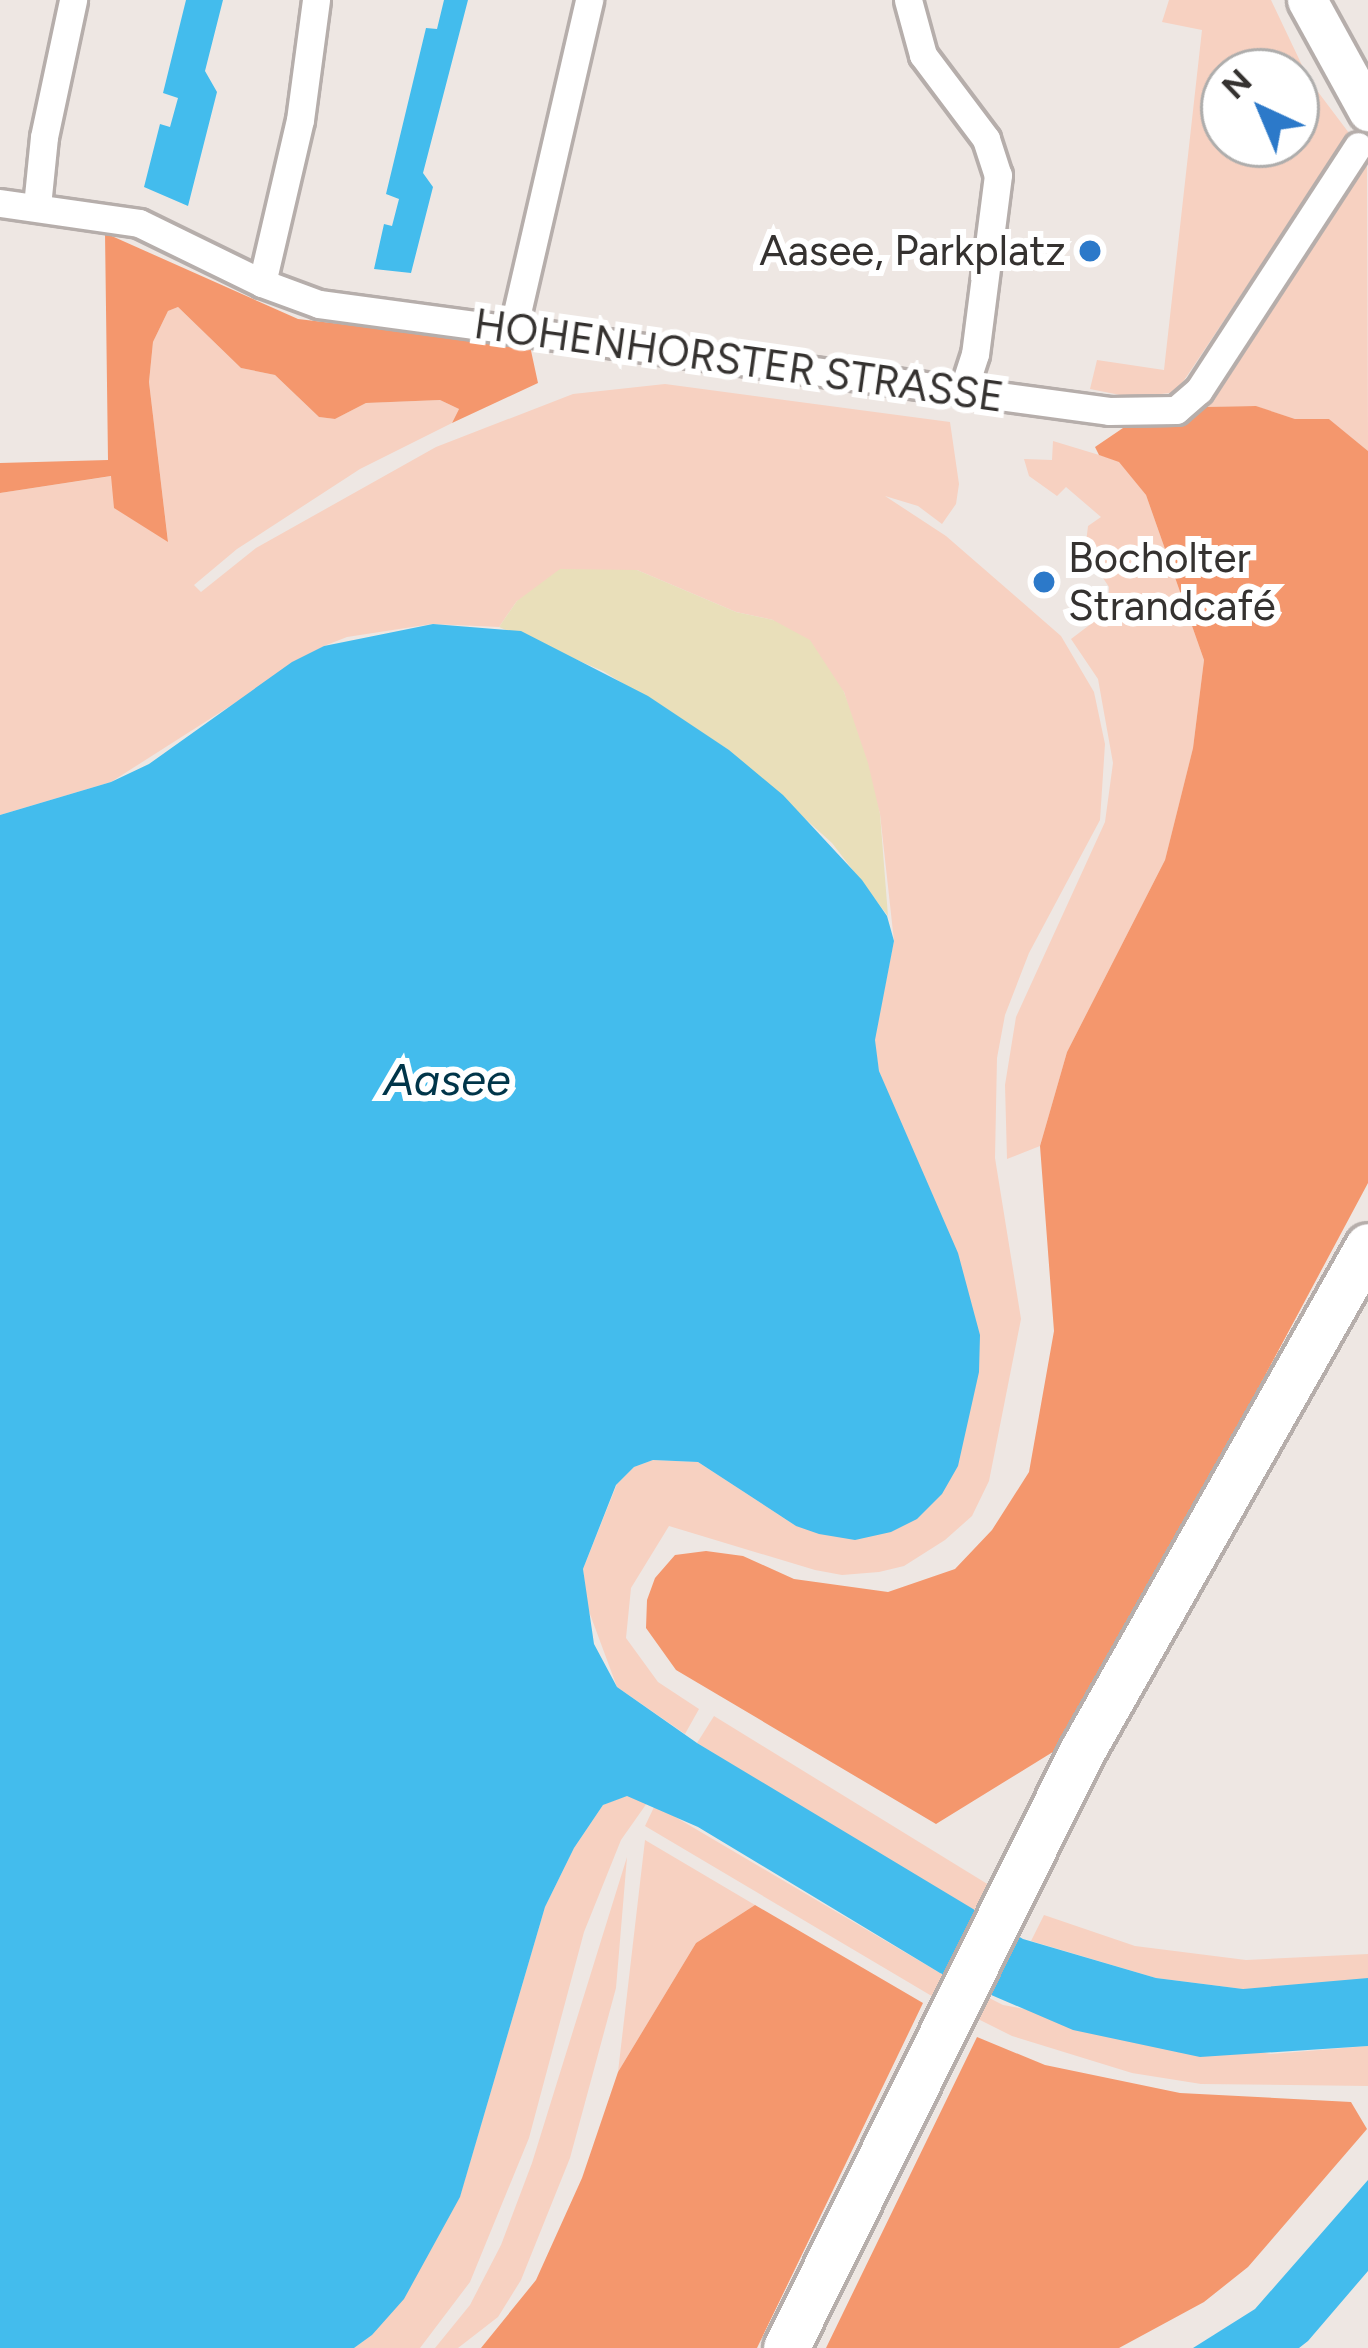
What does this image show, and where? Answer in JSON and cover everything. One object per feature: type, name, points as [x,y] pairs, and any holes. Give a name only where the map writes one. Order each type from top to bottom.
[{"type":"highway","points":[[1349,1300],[1368,1234]]},
{"type":"highway","points":[[786,2348],[1093,1756],[1349,1300],[1368,1246]]},
{"type":"highway","points":[[808,2348],[889,2157]]},
{"type":"main road","points":[[1307,0],[1363,129]]},
{"type":"street","points":[[37,206],[44,137],[73,0]]},
{"type":"street","points":[[262,283],[300,120],[316,0]]},
{"type":"street","points":[[513,330],[589,0]]},
{"type":"street","points":[[908,0],[923,55],[986,139],[998,175],[975,355],[963,391]]},
{"type":"street","name":"HOHENHORSTER STRASSE","points":[[0,203],[139,224],[262,283],[319,304],[1109,411],[1176,410],[1199,389],[1363,129]]},
{"type":"shaded area","points":[[1169,0],[1271,0],[1294,48],[1200,48],[1200,168],[1320,168],[1320,95],[1349,133],[1183,382],[1171,393],[1130,397],[1090,389],[1097,360],[1164,370],[1202,30],[1162,22]]},
{"type":"shaded area","points":[[1367,160],[1368,451],[1329,419],[1295,419],[1255,406],[1204,407]]},
{"type":"shaded area","points":[[105,233],[298,319],[530,346],[538,383],[452,423],[459,409],[440,400],[366,403],[335,419],[319,417],[275,375],[241,368],[178,307],[168,311],[153,342],[149,382],[168,542],[114,508],[111,476],[0,493],[0,463],[108,460]]},
{"type":"shaded area","points":[[178,307],[241,368],[275,375],[319,417],[335,419],[366,403],[440,400],[459,409],[452,423],[360,469],[237,549],[194,585],[201,592],[256,548],[436,447],[573,394],[665,384],[950,422],[959,484],[956,504],[942,524],[918,506],[885,496],[946,536],[1061,636],[1094,692],[1105,744],[1100,820],[1029,953],[1005,1015],[997,1058],[995,1158],[1021,1319],[989,1481],[972,1516],[945,1540],[904,1566],[879,1572],[842,1575],[815,1570],[669,1526],[631,1588],[626,1638],[658,1682],[699,1709],[685,1734],[617,1687],[587,1606],[583,1569],[617,1484],[634,1467],[653,1460],[698,1462],[796,1526],[903,1134],[879,1071],[874,1040],[894,941],[880,814],[844,692],[773,620],[736,612],[637,570],[517,601],[499,627],[432,624],[347,637],[324,646],[111,782],[0,815],[0,493],[112,476],[168,541],[149,382],[153,342],[168,311]]},
{"type":"shaded area","points":[[1256,406],[1295,419],[1329,419],[1368,451],[1368,1183],[1069,1742],[936,1824],[676,1670],[646,1628],[647,1600],[655,1578],[675,1555],[706,1551],[743,1556],[794,1579],[888,1592],[955,1569],[992,1530],[1029,1472],[1054,1331],[1040,1146],[1067,1052],[1165,860],[1193,748],[1204,660],[1146,495],[1119,462],[1099,455],[1095,447],[1123,428],[1204,407]]},
{"type":"shaded area","points":[[1053,441],[1119,461],[1146,495],[1204,660],[1193,748],[1165,860],[1067,1052],[1040,1146],[1007,1159],[1005,1085],[1016,1017],[1105,822],[1113,763],[1098,679],[1071,639],[1108,611],[1109,587],[1085,551],[1088,526],[1101,517],[1066,487],[1057,496],[1029,476],[1024,459],[1052,460]]},
{"type":"shaded area","points":[[714,1716],[989,1885],[973,1912],[697,1743]]},
{"type":"shaded area","points":[[627,1795],[647,1803],[621,1840],[584,1932],[529,2138],[470,2282],[420,2348],[354,2348],[372,2335],[460,2196],[545,1907],[574,1848],[603,1805]]},
{"type":"shaded area","points":[[655,1805],[940,1973],[1003,2005],[1271,2054],[1368,2046],[1368,2086],[1201,2084],[1132,2073],[1012,2036],[930,1995],[645,1826]]},
{"type":"shaded area","points":[[645,1840],[755,1905],[696,1943],[618,2072]]},
{"type":"shaded area","points":[[627,1857],[616,1988],[570,2158],[521,2280],[498,2317],[458,2348],[435,2348],[470,2305],[501,2245],[532,2163]]},
{"type":"shaded area","points":[[755,1905],[923,2003],[757,2348],[481,2348],[536,2280],[582,2178],[618,2072],[696,1943]]},
{"type":"shaded area","points":[[1044,1915],[1135,1946],[1246,1960],[1368,1954],[1368,1983],[1243,1989],[1156,1978],[1031,1941]]},
{"type":"shaded area","points":[[977,2037],[1045,2065],[1180,2093],[1351,2102],[1367,2129],[1248,2267],[1204,2302],[1119,2348],[826,2348]]},
{"type":"sand","points":[[560,569],[637,570],[736,612],[773,620],[810,640],[844,692],[868,763],[880,814],[888,916],[832,843],[729,750],[603,671],[499,627],[517,601]]},
{"type":"water","points":[[186,0],[223,0],[205,71],[217,92],[188,206],[144,187],[160,124],[170,127],[178,98],[163,93]]},
{"type":"water","points":[[444,0],[468,0],[423,173],[433,187],[411,273],[374,269],[384,224],[392,226],[399,199],[386,194],[426,28],[437,29]]},
{"type":"water","name":"Aasee","points":[[433,624],[521,631],[648,696],[729,750],[783,795],[862,880],[887,916],[894,941],[875,1040],[879,1071],[958,1253],[980,1335],[979,1372],[958,1466],[942,1494],[917,1519],[891,1532],[855,1540],[796,1526],[698,1462],[653,1460],[634,1467],[616,1485],[583,1569],[594,1644],[617,1687],[697,1743],[1023,1939],[1156,1978],[1243,1989],[1368,1978],[1368,2046],[1200,2057],[1073,2030],[940,1973],[698,1827],[627,1796],[603,1805],[574,1848],[545,1907],[460,2197],[404,2299],[372,2335],[354,2348],[0,2348],[0,815],[111,782],[149,764],[292,662],[324,646]]},
{"type":"water","points":[[1368,2180],[1368,2271],[1308,2341],[1299,2348],[1193,2348],[1255,2309]]},
{"type":"place","name":"Aasee, Parkplatz","points":[[1090,251]]},
{"type":"place","name":"Bocholter Strandcafé","points":[[1044,582]]}]
